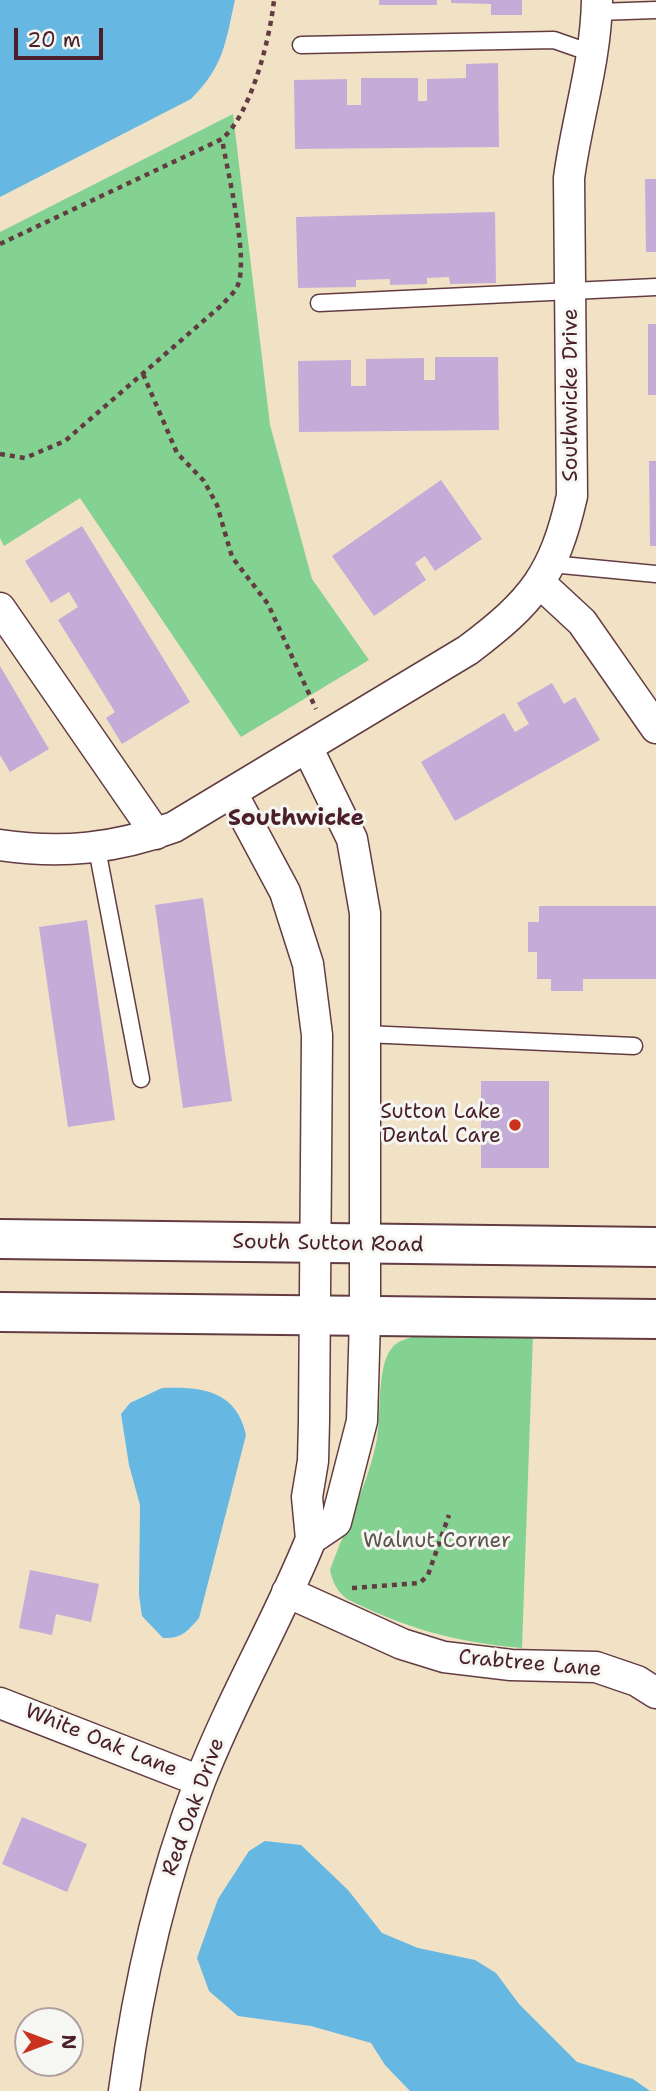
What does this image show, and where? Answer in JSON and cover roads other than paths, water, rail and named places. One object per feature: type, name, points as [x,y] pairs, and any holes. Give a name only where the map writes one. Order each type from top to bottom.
[{"type":"main road","name":"South Sutton Road","points":[[0,1239],[656,1247]]},
{"type":"main road","points":[[0,1312],[365,1318],[656,1319]]},
{"type":"street","name":"Southwicke Drive","points":[[0,845],[52,850],[97,849],[136,841],[174,827],[468,650],[512,617],[546,574],[562,539],[572,496],[569,178],[575,137],[594,54],[597,6]]},
{"type":"street","points":[[546,574],[656,728]]},
{"type":"street","points":[[0,608],[156,834]]},
{"type":"street","points":[[319,740],[352,839],[365,913],[365,1318]]},
{"type":"street","points":[[232,793],[285,892],[308,964],[317,1035],[313,1317]]},
{"type":"street","points":[[317,1035],[365,1034]]},
{"type":"street","name":"Red Oak Drive","points":[[124,2091],[147,1952],[172,1864],[200,1781],[311,1539],[307,1497],[313,1461],[313,1317]]},
{"type":"street","name":"Red Oak Drive","points":[[311,1539],[335,1522],[362,1421],[365,1318]]},
{"type":"street","name":"Crabtree Lane","points":[[287,1592],[402,1644],[444,1657],[511,1665],[596,1667],[636,1681],[656,1693]]},
{"type":"street","name":"White Oak Lane","points":[[0,1703],[200,1781]]},
{"type":"lane","points":[[597,6],[656,10]]},
{"type":"lane","points":[[301,45],[554,40],[594,54]]},
{"type":"lane","points":[[319,303],[537,295],[571,289],[656,287]]},
{"type":"lane","points":[[546,574],[656,574]]},
{"type":"lane","points":[[97,849],[141,1079]]},
{"type":"lane","points":[[365,1034],[634,1046]]},
{"type":"water","points":[[0,0],[235,0],[222,54],[210,76],[191,99],[0,197]]},
{"type":"water","points":[[162,1388],[204,1391],[226,1400],[241,1420],[246,1435],[199,1618],[184,1633],[169,1638],[163,1638],[142,1616],[139,1595],[140,1505],[129,1465],[121,1414],[130,1403]]},
{"type":"water","points":[[265,1841],[301,1845],[348,1890],[382,1933],[418,1948],[475,1960],[496,1973],[519,2004],[577,2062],[633,2079],[650,2091],[410,2091],[385,2065],[371,2043],[311,2026],[238,2016],[209,1991],[197,1958],[218,1899],[249,1851]]},
{"type":"place","name":"Sutton Lake Dental Care","points":[[515,1125]]},
{"type":"district","name":"Southwicke","points":[[296,819]]},
{"type":"park label","name":"Walnut Corner","points":[[437,1542]]}]
